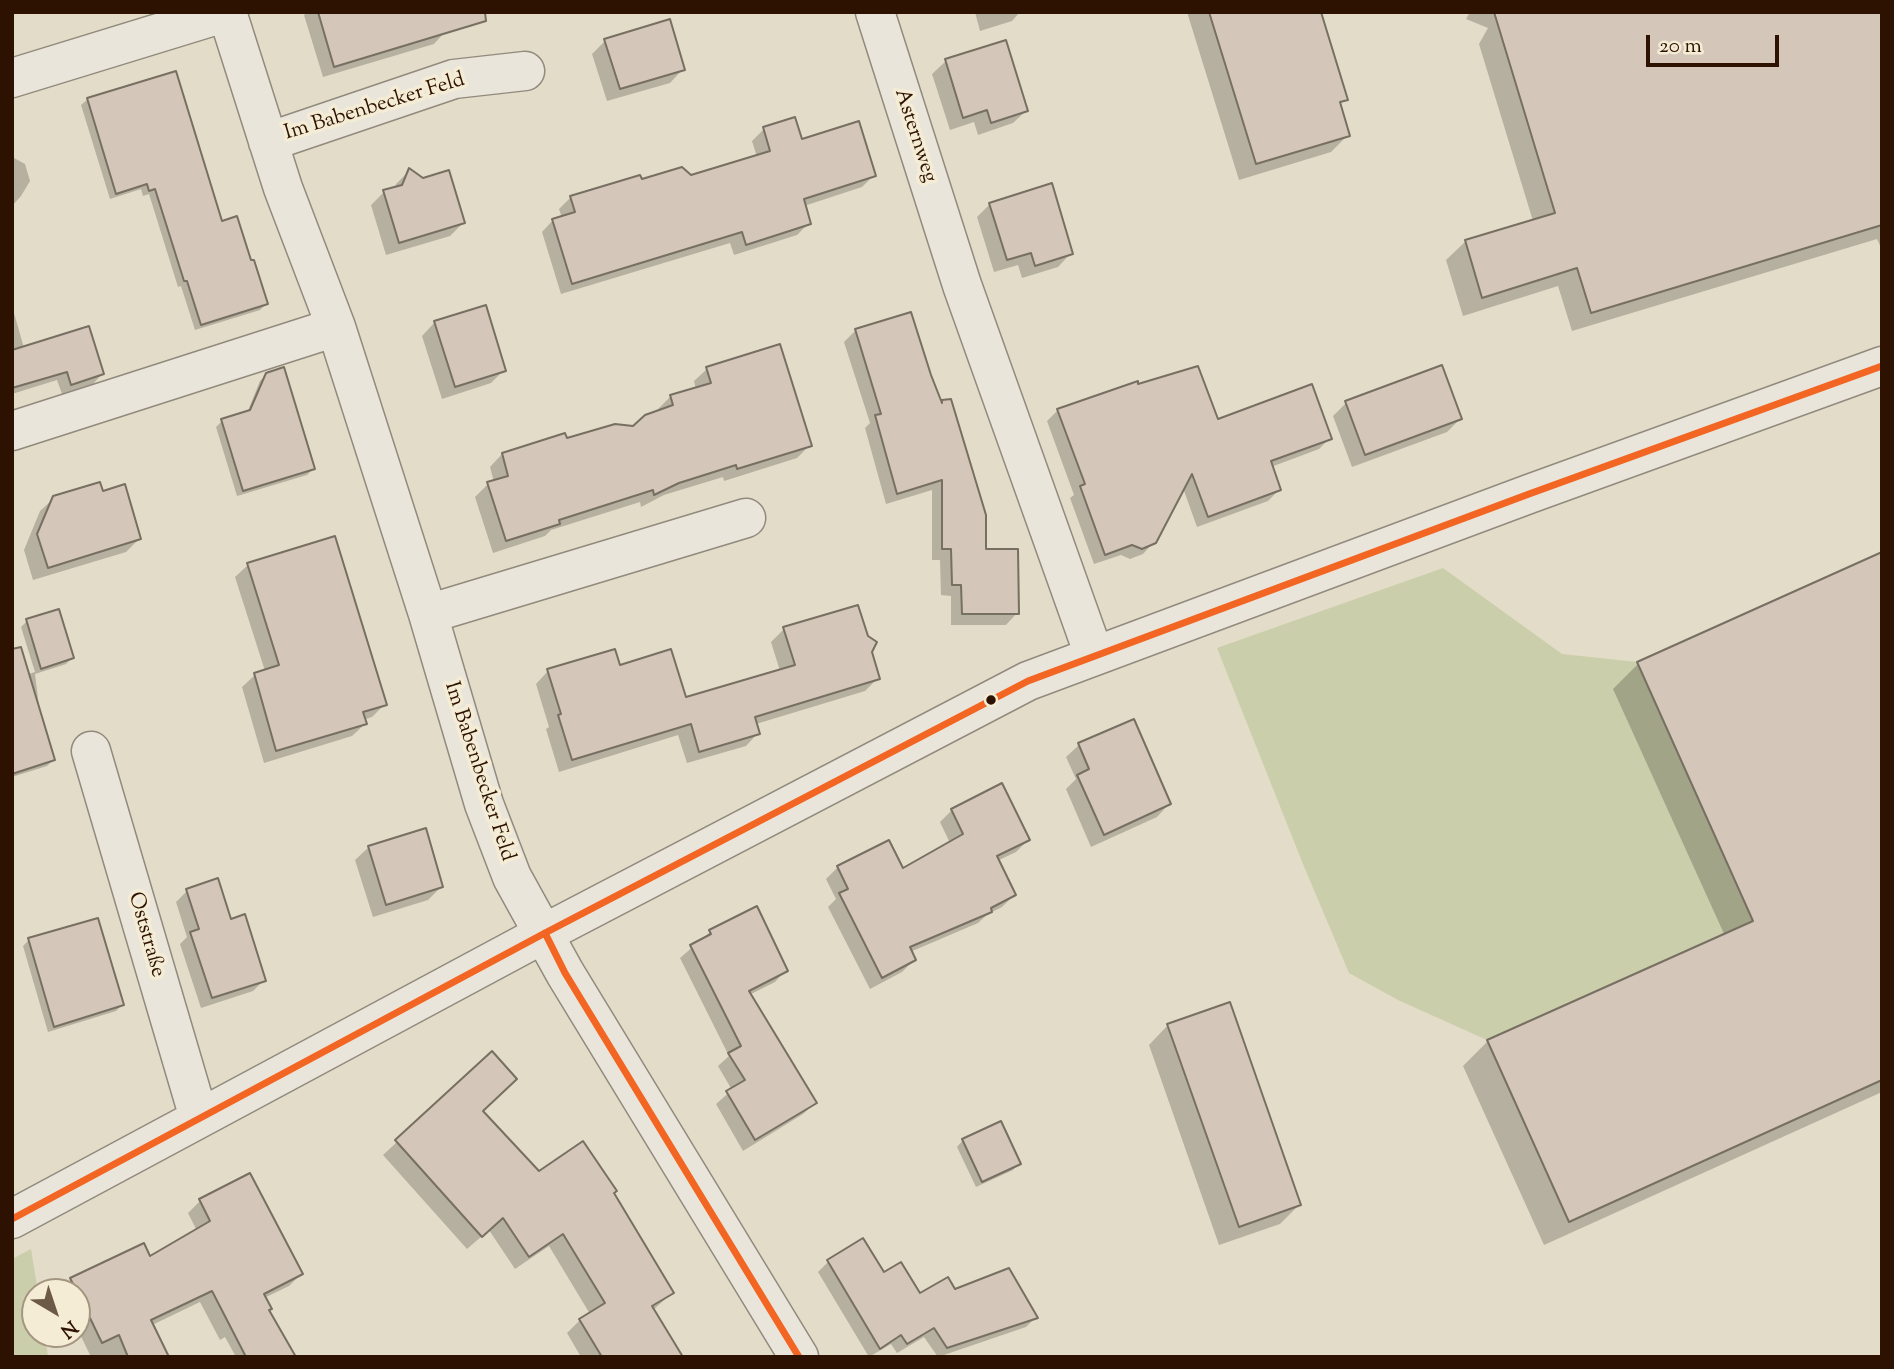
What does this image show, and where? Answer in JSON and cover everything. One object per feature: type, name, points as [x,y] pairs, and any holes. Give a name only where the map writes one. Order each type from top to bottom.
[{"type":"street","name":"Im Babenbecker Feld","points":[[12,78],[227,12],[283,188],[336,327],[428,614],[484,804],[512,877],[565,973],[799,1357]]},
{"type":"street","name":"Asternweg","points":[[875,12],[962,285],[1094,655]]},
{"type":"street","name":"Im Babenbecker Feld","points":[[268,142],[454,79],[525,71]]},
{"type":"street","points":[[12,431],[336,327]]},
{"type":"street","points":[[24,1212],[545,933],[1028,681],[1555,484],[1882,366]]},
{"type":"street","points":[[428,614],[746,518]]},
{"type":"street","name":"Oststraße","points":[[91,751],[199,1118]]},
{"type":"green space","points":[[1443,568],[1562,654],[1637,662],[1753,921],[1487,1040],[1398,1000],[1349,973],[1217,648]]},
{"type":"green space","points":[[31,1249],[36,1278],[21,1278],[21,1348],[47,1348],[48,1357],[12,1357],[12,1259]]},
{"type":"building","points":[[318,12],[485,12],[486,21],[334,67]]},
{"type":"building","points":[[1209,12],[1321,12],[1348,100],[1340,102],[1350,136],[1256,164]]},
{"type":"building","points":[[1494,12],[1882,12],[1882,225],[1591,313],[1577,268],[1482,298],[1465,240],[1555,213]]},
{"type":"building","points":[[670,19],[685,70],[620,89],[604,39]]},
{"type":"building","points":[[1006,40],[1028,111],[991,123],[987,110],[963,118],[945,59]]},
{"type":"building","points":[[176,71],[222,221],[237,216],[268,304],[201,325],[155,189],[149,191],[147,184],[116,194],[87,98]]},
{"type":"building","points":[[795,117],[802,139],[859,121],[876,176],[804,199],[811,224],[746,245],[742,232],[572,284],[552,219],[575,212],[570,196],[640,175],[642,179],[682,167],[691,175],[770,151],[763,127]]},
{"type":"building","points":[[409,168],[423,178],[449,170],[465,223],[399,243],[383,190],[402,185]]},
{"type":"building","points":[[1052,183],[1073,254],[1035,266],[1031,253],[1007,260],[989,203]]},
{"type":"building","points":[[486,305],[506,371],[455,387],[434,321]]},
{"type":"building","points":[[911,312],[942,403],[942,400],[951,399],[986,515],[986,549],[1018,549],[1019,614],[962,614],[961,585],[952,585],[951,549],[942,549],[942,480],[897,494],[875,415],[881,414],[855,329]]},
{"type":"building","points":[[89,326],[104,374],[71,385],[67,372],[12,388],[12,350]]},
{"type":"building","points":[[780,344],[812,446],[737,469],[736,465],[679,483],[654,495],[653,490],[559,520],[560,524],[506,541],[487,482],[508,476],[502,453],[565,433],[567,438],[615,424],[633,426],[645,415],[673,405],[670,395],[711,383],[706,367]]},
{"type":"building","points":[[1442,365],[1462,419],[1365,455],[1345,401]]},
{"type":"building","points":[[1198,366],[1218,419],[1312,384],[1332,439],[1271,461],[1281,490],[1208,517],[1192,474],[1156,543],[1142,549],[1132,545],[1105,555],[1080,486],[1085,484],[1057,409],[1138,381],[1138,384]]},
{"type":"building","points":[[284,367],[315,469],[243,491],[221,419],[250,410],[266,373]]},
{"type":"building","points":[[100,482],[103,491],[125,484],[141,539],[48,568],[37,534],[53,496]]},
{"type":"building","points":[[335,536],[387,705],[363,712],[367,724],[276,751],[254,673],[279,665],[247,563]]},
{"type":"building","points":[[1882,552],[1882,1080],[1569,1222],[1487,1040],[1753,921],[1637,662]]},
{"type":"building","points":[[858,605],[868,636],[877,642],[872,652],[880,679],[755,717],[760,734],[699,752],[691,724],[572,760],[547,669],[615,649],[620,665],[671,649],[686,697],[795,665],[783,627]]},
{"type":"building","points":[[59,609],[74,658],[41,669],[26,619]]},
{"type":"building","points":[[21,647],[55,760],[12,774],[12,649]]},
{"type":"building","points":[[1134,719],[1171,804],[1104,835],[1077,775],[1089,769],[1078,743]]},
{"type":"building","points":[[1002,783],[1030,840],[997,856],[1016,895],[991,908],[992,912],[910,947],[916,960],[882,978],[839,893],[848,889],[837,866],[889,840],[903,868],[963,834],[951,809]]},
{"type":"building","points":[[426,828],[443,887],[386,905],[368,846]]},
{"type":"building","points":[[218,878],[231,919],[245,914],[266,981],[212,998],[190,932],[199,929],[186,889]]},
{"type":"building","points":[[757,906],[788,971],[749,991],[817,1103],[755,1140],[726,1091],[745,1080],[728,1053],[741,1046],[690,945],[711,934],[709,930]]},
{"type":"building","points":[[98,918],[124,1005],[54,1027],[28,938]]},
{"type":"building","points":[[1230,1002],[1301,1205],[1239,1227],[1167,1024]]},
{"type":"building","points":[[492,1051],[517,1079],[483,1111],[539,1171],[583,1141],[617,1191],[614,1193],[674,1293],[652,1306],[683,1357],[602,1357],[579,1319],[605,1303],[563,1234],[529,1257],[503,1218],[482,1237],[395,1140]]},
{"type":"building","points":[[1001,1121],[1021,1164],[982,1182],[962,1139]]},
{"type":"building","points":[[250,1173],[303,1274],[264,1294],[272,1309],[269,1310],[296,1357],[246,1357],[212,1291],[151,1320],[169,1357],[128,1357],[119,1335],[102,1343],[91,1320],[91,1278],[70,1278],[144,1243],[150,1256],[210,1221],[199,1199]]},
{"type":"building","points":[[863,1238],[884,1272],[901,1262],[920,1293],[948,1277],[955,1289],[1009,1268],[1038,1318],[947,1348],[934,1328],[907,1344],[901,1335],[880,1349],[827,1260]]},
{"type":"transit line","points":[[12,1219],[545,933],[1028,681],[1882,366]]},
{"type":"transit line","points":[[545,933],[565,973],[799,1357]]}]
